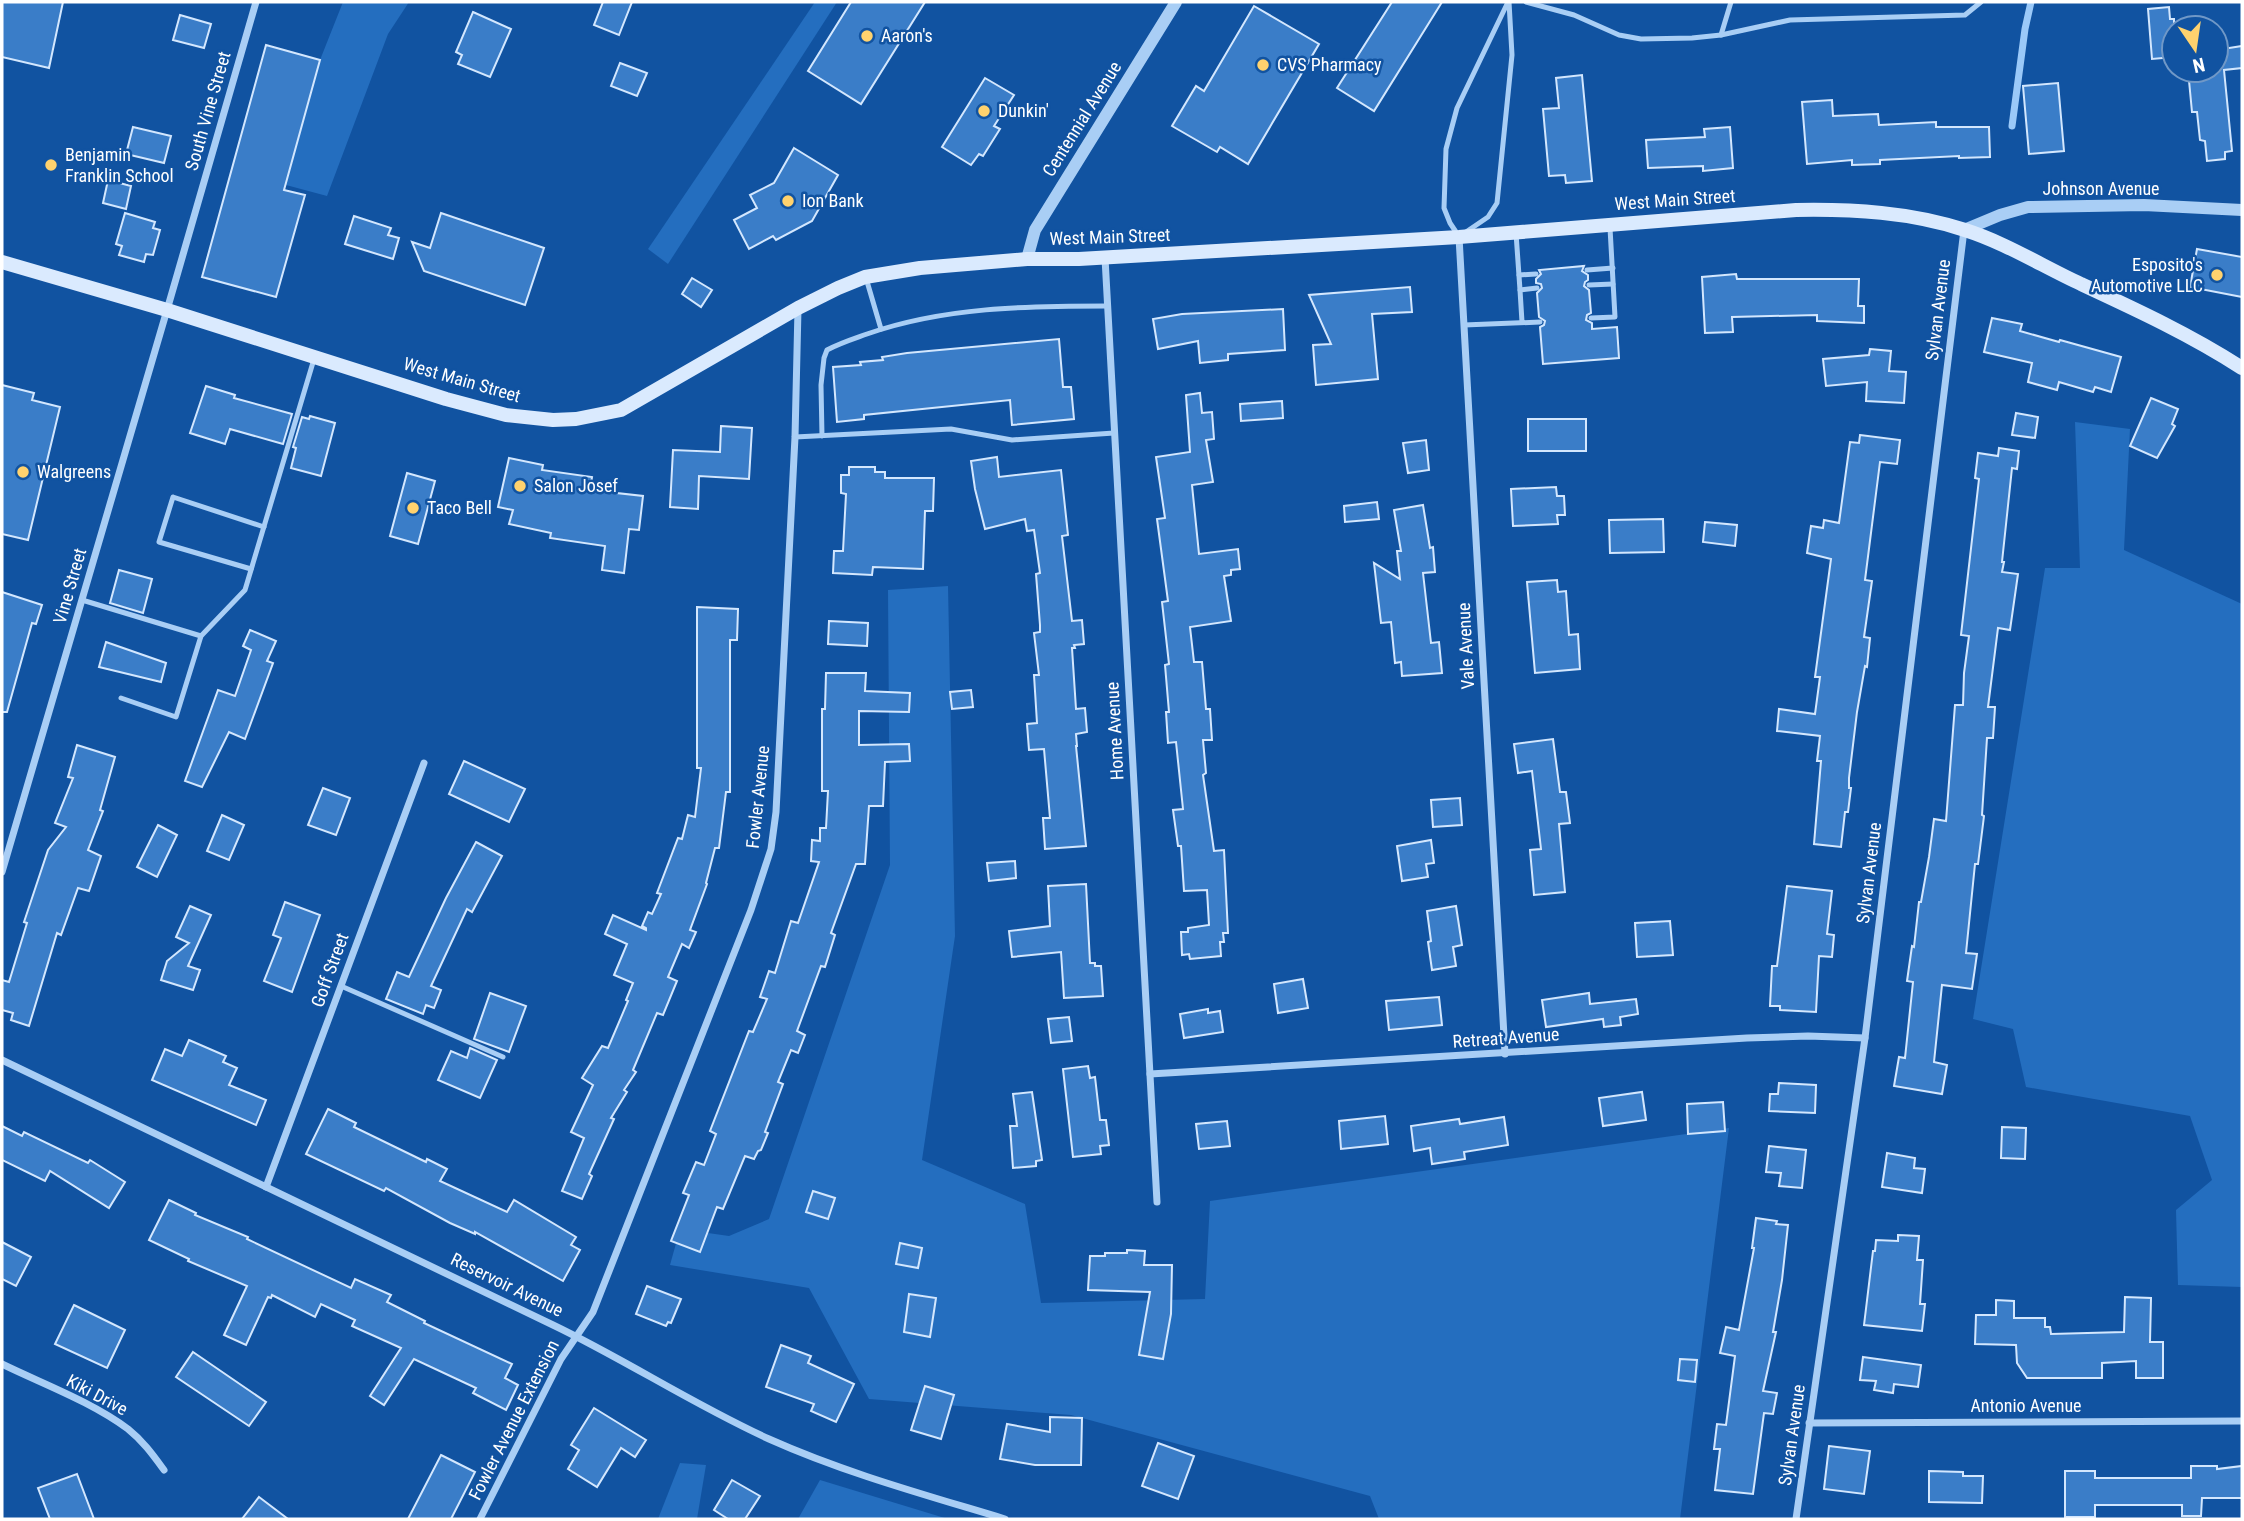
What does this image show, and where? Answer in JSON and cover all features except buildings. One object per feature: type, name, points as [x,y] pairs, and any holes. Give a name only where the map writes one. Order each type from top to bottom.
[{"type":"main road","name":"West Main Street","points":[[2,262],[167,310],[446,399],[506,415],[540,420],[576,419],[621,410],[798,308],[865,277],[920,268],[1027,259],[1459,237],[1796,210],[1842,209],[1898,215],[1964,230],[2005,246],[2155,318],[2205,344],[2242,368]]},
{"type":"street","name":"South Vine Street","points":[[167,310],[256,2]]},
{"type":"street","name":"Centennial Avenue","points":[[1027,259],[1035,230],[1175,2]]},
{"type":"street","name":"Johnson Avenue","points":[[1964,230],[2028,207],[2144,205],[2242,211]]},
{"type":"street","name":"Sylvan Avenue","points":[[1796,1519],[1865,1038],[1964,230]]},
{"type":"street","name":"Vale Avenue","points":[[1459,237],[1504,1054]]},
{"type":"street","name":"Home Avenue","points":[[1105,257],[1157,1202]]},
{"type":"street","name":"Fowler Avenue","points":[[577,1336],[593,1312],[751,910],[771,849],[776,812],[795,438],[798,308]]},
{"type":"street","name":"Vine Street","points":[[2,872],[167,310]]},
{"type":"street","name":"Goff Street","points":[[266,1187],[424,763]]},
{"type":"street","name":"Retreat Avenue","points":[[1150,1074],[1747,1038],[1865,1038]]},
{"type":"street","name":"Reservoir Avenue","points":[[2,1060],[577,1336],[710,1410],[770,1439],[861,1474],[1005,1519]]},
{"type":"street","name":"Fowler Avenue Extension","points":[[480,1519],[561,1359],[577,1336]]},
{"type":"street","name":"Kiki Drive","points":[[2,1364],[106,1414],[138,1439],[164,1470]]},
{"type":"street","name":"Antonio Avenue","points":[[1809,1423],[2242,1421]]},
{"type":"lane","points":[[1509,2],[1512,55],[1497,203],[1488,217],[1459,237],[1444,208],[1446,149],[1457,108],[1509,2]]},
{"type":"lane","points":[[1526,2],[1574,15],[1619,35],[1642,39],[1692,38],[1790,20],[1965,15],[1982,2]]},
{"type":"lane","points":[[1721,34],[1731,2]]},
{"type":"lane","points":[[1591,318],[1615,317],[1610,225]]},
{"type":"lane","points":[[1516,233],[1522,322]]},
{"type":"lane","points":[[1587,270],[1613,268]]},
{"type":"lane","points":[[1519,275],[1536,274]]},
{"type":"lane","points":[[865,277],[881,329]]},
{"type":"lane","points":[[1589,285],[1613,284]]},
{"type":"lane","points":[[1520,290],[1537,288]]},
{"type":"lane","points":[[822,436],[821,385],[824,358],[827,350],[837,344],[939,314],[1049,306],[1107,306]]},
{"type":"lane","points":[[1464,325],[1540,322]]},
{"type":"lane","points":[[121,698],[176,717],[201,636],[245,590],[315,356]]},
{"type":"lane","points":[[795,438],[951,429],[1012,440],[1114,433]]},
{"type":"lane","points":[[251,569],[159,542],[173,497],[264,527]]},
{"type":"lane","points":[[82,600],[201,636]]},
{"type":"lane","points":[[341,986],[503,1057]]},
{"type":"shaded area","points":[[343,2],[409,2],[388,34],[327,196],[286,185],[320,60]]},
{"type":"shaded area","points":[[815,2],[837,2],[668,264],[648,249]]},
{"type":"shaded area","points":[[2075,422],[2130,429],[2124,550],[2242,604],[2242,1287],[2178,1285],[2176,1210],[2212,1180],[2190,1116],[2026,1087],[2013,1029],[1973,1019],[2045,568],[2080,568]]},
{"type":"shaded area","points":[[948,586],[955,936],[922,1160],[1025,1204],[1041,1303],[1205,1299],[1210,1201],[1729,1128],[1680,1519],[1379,1519],[1370,1496],[1071,1415],[869,1399],[809,1288],[670,1265],[680,1229],[729,1236],[769,1219],[890,865],[888,590]]},
{"type":"shaded area","points":[[680,1463],[706,1465],[697,1519],[658,1519]]},
{"type":"shaded area","points":[[820,1480],[948,1519],[798,1519]]},
{"type":"waterway","points":[[2012,126],[2031,2]]},
{"type":"place","name":"Aaron's","points":[[867,36]]},
{"type":"place","name":"CVS Pharmacy","points":[[1263,65]]},
{"type":"place","name":"Dunkin'","points":[[984,111]]},
{"type":"place","name":"Benjamin Franklin School","points":[[51,165]]},
{"type":"place","name":"Ion Bank","points":[[788,201]]},
{"type":"place","name":"Esposito's Automotive LLC","points":[[2217,275]]},
{"type":"place","name":"Walgreens","points":[[23,472]]},
{"type":"place","name":"Salon Josef","points":[[520,486]]},
{"type":"place","name":"Taco Bell","points":[[413,508]]}]
